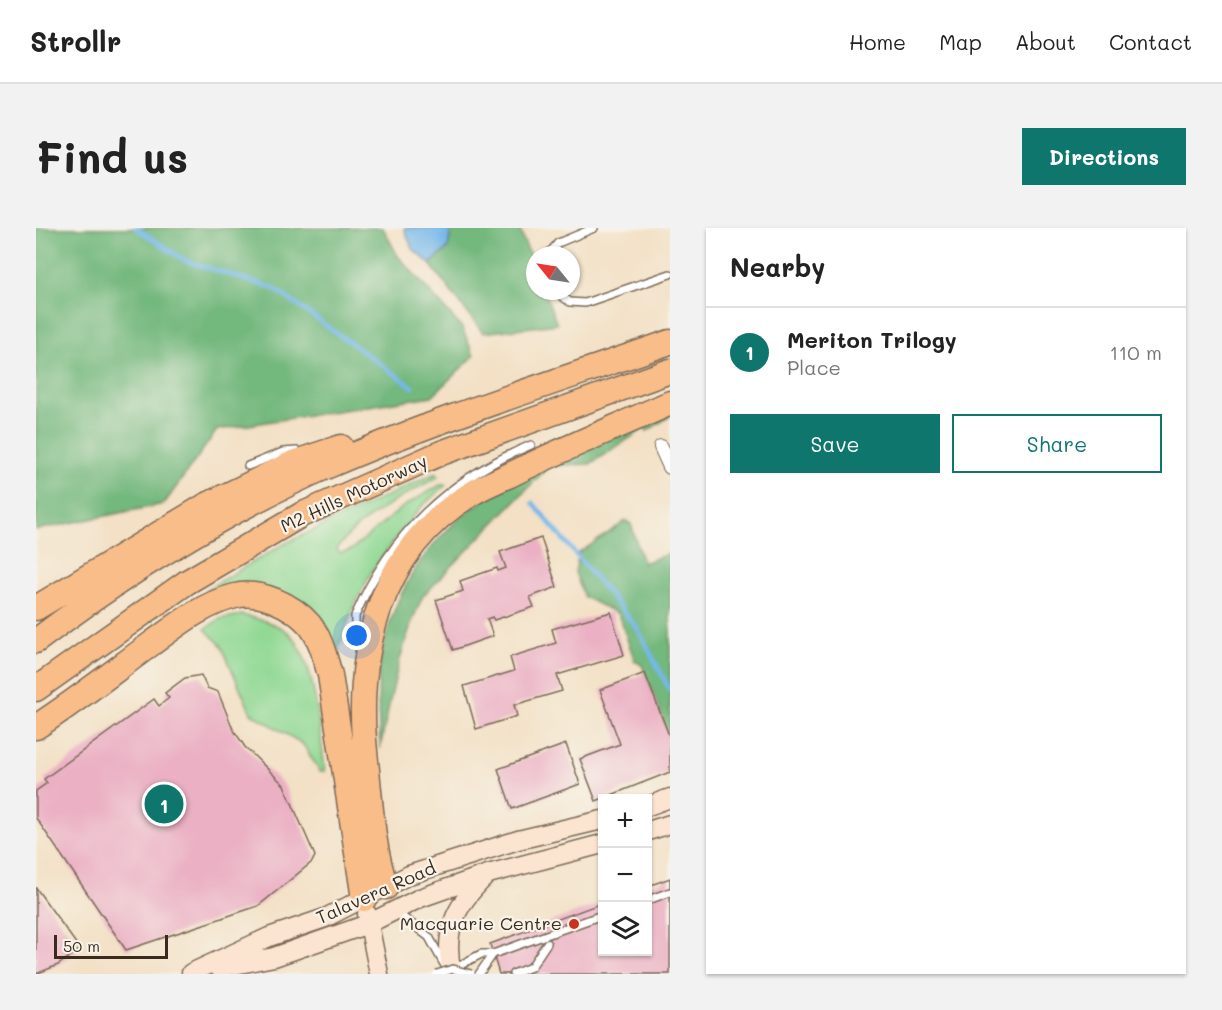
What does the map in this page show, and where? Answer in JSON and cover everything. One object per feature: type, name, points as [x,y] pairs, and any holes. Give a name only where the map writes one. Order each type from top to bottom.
[{"type":"highway","name":"M2 Hills Motorway","points":[[36,641],[128,574],[184,539],[287,486],[391,440],[670,342]]},
{"type":"highway","name":"M2 Hills Motorway","points":[[36,689],[187,582],[301,515],[441,453],[670,371]]},
{"type":"highway","points":[[386,887],[378,858],[363,732],[362,676],[366,648],[384,597],[400,565],[430,527],[471,494],[574,443],[670,403]]},
{"type":"highway","points":[[36,608],[205,506],[293,463],[331,448],[391,440]]},
{"type":"highway","points":[[36,727],[71,705],[179,624],[212,603],[237,596],[264,597],[291,609],[310,625],[322,648],[330,675],[364,899]]},
{"type":"main road","points":[[652,805],[670,798]]},
{"type":"main road","name":"Talavera Road","points":[[189,974],[364,899],[431,867],[518,840],[598,821]]},
{"type":"main road","points":[[652,830],[670,824]]},
{"type":"main road","name":"Talavera Road","points":[[189,974],[274,957],[368,924],[420,898],[488,874],[598,845]]},
{"type":"main road","points":[[451,972],[447,952],[452,922],[472,890],[488,874]]},
{"type":"main road","points":[[386,887],[394,910]]},
{"type":"main road","points":[[364,899],[379,974]]},
{"type":"street","points":[[661,447],[670,467]]},
{"type":"lane","points":[[556,246],[594,228]]},
{"type":"lane","points":[[567,300],[585,303],[670,274]]},
{"type":"lane","points":[[366,648],[355,625],[355,616],[391,550],[418,519],[460,482],[480,468],[531,445]]},
{"type":"lane","points":[[248,466],[283,452],[331,448]]},
{"type":"lane","points":[[652,899],[670,892]]},
{"type":"lane","points":[[394,910],[429,937],[451,972]]},
{"type":"lane","points":[[451,972],[481,954],[493,954],[598,917]]},
{"type":"lane","points":[[513,974],[531,968],[547,943]]},
{"type":"lane","points":[[479,974],[493,954]]},
{"type":"lane","points":[[437,974],[451,972],[471,974]]},
{"type":"green space","points":[[36,228],[383,228],[398,256],[462,328],[474,356],[432,396],[217,430],[164,504],[36,530]]},
{"type":"green space","points":[[451,228],[519,228],[526,246],[526,300],[548,300],[557,324],[483,333],[430,264],[448,248]]},
{"type":"green space","points":[[670,411],[670,416],[647,431],[645,428],[590,464],[549,466],[423,596],[402,652],[380,749],[378,692],[381,658],[397,605],[421,561],[452,526],[489,496],[530,472],[575,450]]},
{"type":"green space","points":[[436,473],[438,477],[369,518],[356,528],[337,549],[340,553],[351,550],[404,506],[442,484],[446,485],[422,506],[372,571],[353,608],[337,651],[326,632],[229,586],[207,592],[205,590],[284,544]]},
{"type":"green space","points":[[626,521],[631,524],[643,563],[670,553],[670,738],[642,665],[635,661],[618,614],[584,597],[575,572],[579,553]]},
{"type":"green space","points":[[242,615],[276,625],[286,631],[296,641],[304,656],[314,695],[325,771],[320,772],[303,744],[251,713],[221,645],[205,629],[220,619]]},
{"type":"water","points":[[404,228],[451,228],[448,248],[430,264],[412,248]]},
{"type":"building","points":[[541,538],[557,587],[530,597],[534,607],[494,620],[492,617],[487,619],[493,636],[453,650],[436,600],[463,591],[460,581],[497,568],[498,571],[506,568],[500,552]]},
{"type":"building","points":[[611,612],[624,655],[557,675],[562,691],[514,705],[517,716],[476,729],[464,686],[514,671],[510,657],[556,643],[552,629]]},
{"type":"building","points":[[645,673],[670,738],[670,772],[614,794],[598,794],[596,801],[580,759],[620,744],[600,690]]},
{"type":"building","points":[[201,675],[207,688],[218,692],[233,729],[245,747],[284,785],[315,856],[312,862],[258,906],[126,950],[36,818],[36,791],[47,783],[44,779],[154,699],[159,706],[169,698],[165,693],[185,678]]},
{"type":"building","points":[[566,744],[580,784],[512,809],[498,769]]},
{"type":"building","name":"Macquarie Centre","points":[[670,878],[670,974],[499,974],[490,944],[598,904],[598,956],[652,956],[652,885]]},
{"type":"building","points":[[36,888],[80,949],[58,965],[36,974]]},
{"type":"waterway","points":[[136,228],[186,261],[273,288],[413,387]]},
{"type":"waterway","points":[[533,503],[637,628],[670,690]]},
{"type":"place","name":"Meriton Trilogy","points":[[164,804]]},
{"type":"place","name":"Macquarie Centre","points":[[574,924]]}]
